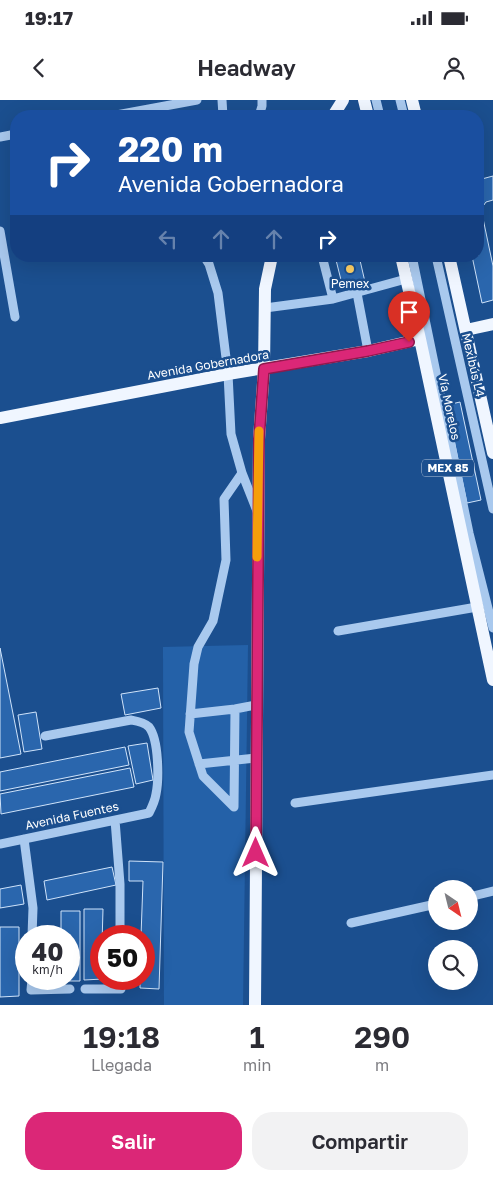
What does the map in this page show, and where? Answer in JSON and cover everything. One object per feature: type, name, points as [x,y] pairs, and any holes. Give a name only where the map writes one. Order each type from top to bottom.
[{"type":"main road","points":[[255,1005],[259,439],[264,369],[265,289],[271,262]]},
{"type":"main road","name":"Vía Morelos","points":[[402,262],[493,680]]},
{"type":"main road","points":[[450,262],[493,453]]},
{"type":"main road","points":[[466,330],[493,324]]},
{"type":"main road","name":"Avenida Gobernadora","points":[[0,418],[228,374],[368,351],[420,339]]},
{"type":"street","points":[[143,110],[197,100]]},
{"type":"street","points":[[0,231],[15,317]]},
{"type":"street","points":[[208,262],[218,293],[228,374],[232,434],[242,473],[258,513]]},
{"type":"street","points":[[324,262],[333,299]]},
{"type":"street","points":[[413,262],[469,533],[493,628]]},
{"type":"street","name":"Mexibús L4","points":[[437,262],[493,509]]},
{"type":"street","points":[[265,308],[333,299],[406,279]]},
{"type":"street","points":[[357,292],[368,351]]},
{"type":"street","points":[[234,709],[234,806],[203,776],[189,732],[194,664],[198,647],[213,621],[226,560],[224,499],[242,473]]},
{"type":"street","points":[[338,631],[477,607]]},
{"type":"street","points":[[190,714],[234,709],[256,704]]},
{"type":"street","name":"Avenida Fuentes","points":[[0,844],[149,813],[156,795],[158,764],[153,737],[149,728],[141,722],[131,720],[45,736]]},
{"type":"street","points":[[199,764],[256,758]]},
{"type":"street","points":[[295,803],[493,775]]},
{"type":"street","points":[[115,820],[120,884],[120,925]]},
{"type":"street","points":[[24,839],[32,908],[32,925]]},
{"type":"street","points":[[478,895],[493,891]]},
{"type":"street","points":[[351,923],[428,906]]},
{"type":"street","points":[[85,989],[90,989]]},
{"type":"shaded area","points":[[248,645],[243,1005],[164,1005],[163,647]]},
{"type":"building","points":[[493,176],[493,200],[486,202],[484,205],[484,178]]},
{"type":"building","points":[[484,223],[493,266],[493,300],[482,303],[473,262],[484,262]]},
{"type":"building","name":"Pemex","points":[[336,262],[360,262],[365,282],[343,288]]},
{"type":"building","points":[[460,402],[481,500],[467,503],[447,405]]},
{"type":"building","points":[[0,648],[21,754],[0,758]]},
{"type":"building","points":[[158,688],[161,708],[125,715],[121,694]]},
{"type":"building","points":[[36,712],[42,749],[24,752],[18,715]]},
{"type":"building","points":[[147,743],[153,780],[136,784],[128,746]]},
{"type":"building","points":[[125,747],[129,765],[0,791],[0,772]]},
{"type":"building","points":[[130,768],[134,787],[1,814],[0,794]]},
{"type":"building","points":[[129,861],[163,862],[159,989],[155,989],[155,925],[141,925],[143,881],[129,881]]},
{"type":"building","points":[[112,867],[116,885],[47,900],[44,881]]},
{"type":"building","points":[[21,885],[24,904],[0,908],[0,889]]},
{"type":"building","points":[[84,909],[103,909],[103,925],[90,925],[90,980],[84,980]]},
{"type":"building","points":[[61,911],[80,911],[80,925],[61,925]]},
{"type":"building","points":[[0,927],[15,927],[15,990],[19,990],[19,996],[0,997]]},
{"type":"slow traffic","points":[[257,557],[259,431]]},
{"type":"place","name":"Pemex","points":[[350,269]]},
{"type":"route","points":[[256,853],[259,439],[264,369],[409,342]]}]
